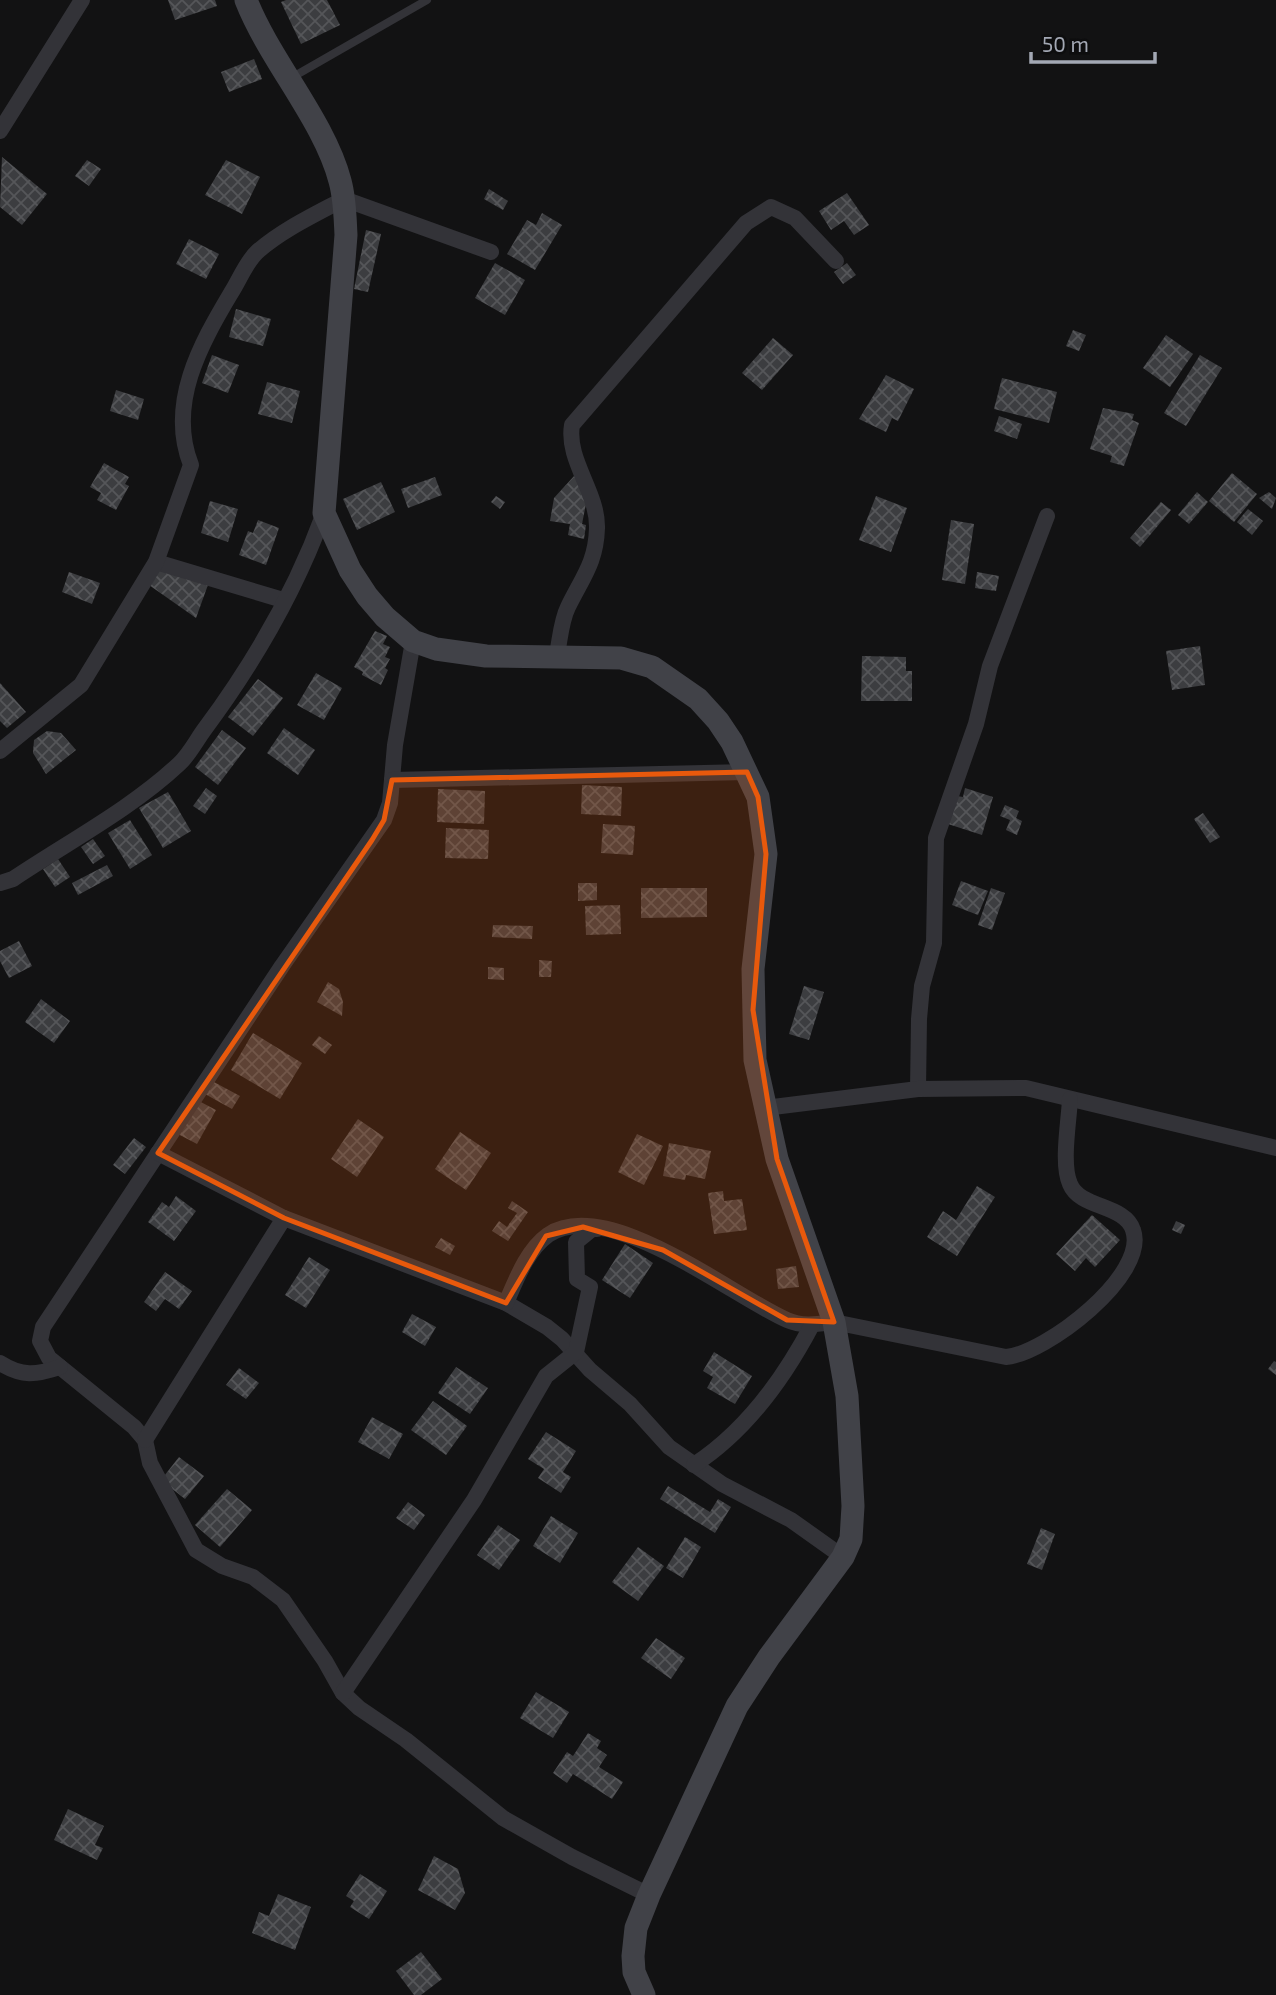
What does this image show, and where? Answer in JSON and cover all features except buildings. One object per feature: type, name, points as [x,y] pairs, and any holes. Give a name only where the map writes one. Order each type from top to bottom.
[{"type":"street","points":[[0,131],[82,0]]},
{"type":"street","points":[[0,883],[13,878],[148,789],[183,761],[235,688],[268,633],[282,600],[303,568],[324,513],[346,235],[344,199],[327,148],[266,45],[246,0]]},
{"type":"street","points":[[0,751],[81,685],[156,562],[191,465],[184,447],[184,391],[198,352],[254,254],[292,226],[344,199],[491,252]]},
{"type":"street","points":[[557,654],[566,610],[593,564],[597,527],[594,501],[570,437],[572,425],[746,223],[771,207],[795,218],[836,261]]},
{"type":"street","points":[[324,513],[350,570],[367,596],[385,617],[413,641],[436,649],[486,656],[557,654],[621,658],[652,667],[698,699],[718,721],[747,772],[758,797],[764,824],[766,853],[753,969],[755,1060],[777,1159],[846,1396],[853,1506],[851,1539],[843,1558],[769,1657],[737,1706],[649,1895],[636,1928],[633,1956],[634,1972],[644,1995]]},
{"type":"street","points":[[918,1089],[919,1019],[934,933],[936,838],[976,724],[990,666],[1047,516]]},
{"type":"street","points":[[156,562],[282,600]]},
{"type":"street","points":[[413,641],[384,820],[282,966],[43,1327],[40,1341],[49,1358],[134,1427],[145,1440],[150,1463],[196,1550],[222,1566],[254,1577],[283,1600],[343,1693],[503,1818],[572,1857],[649,1895]]},
{"type":"street","points":[[392,780],[747,772]]},
{"type":"street","points":[[765,1108],[918,1089],[1026,1088],[1276,1148]]},
{"type":"street","points":[[343,1693],[474,1500],[546,1376],[576,1352],[590,1287],[577,1279],[576,1242],[592,1228],[627,1235],[663,1250],[787,1320],[823,1323],[1006,1357],[1020,1356],[1038,1348],[1110,1292],[1132,1254],[1136,1240],[1133,1227],[1125,1218],[1076,1194],[1070,1186],[1067,1173],[1070,1099]]},
{"type":"street","points":[[158,1153],[284,1218],[506,1303],[547,1326],[576,1352],[590,1370],[630,1404],[669,1447],[722,1484],[791,1520],[843,1558]]},
{"type":"street","points":[[145,1440],[284,1218]]},
{"type":"street","points":[[506,1303],[532,1251],[560,1228],[583,1227],[627,1235]]},
{"type":"street","points":[[694,1465],[722,1447],[745,1424],[823,1323]]},
{"type":"street","points":[[0,1363],[20,1374],[37,1375],[60,1367]]},
{"type":"lane","points":[[289,80],[427,0]]},
{"type":"highlighted area","points":[[747,772],[758,797],[766,854],[753,1010],[777,1159],[834,1322],[787,1320],[663,1250],[583,1227],[546,1236],[506,1303],[284,1218],[158,1153],[372,840],[384,820],[392,780]]}]
